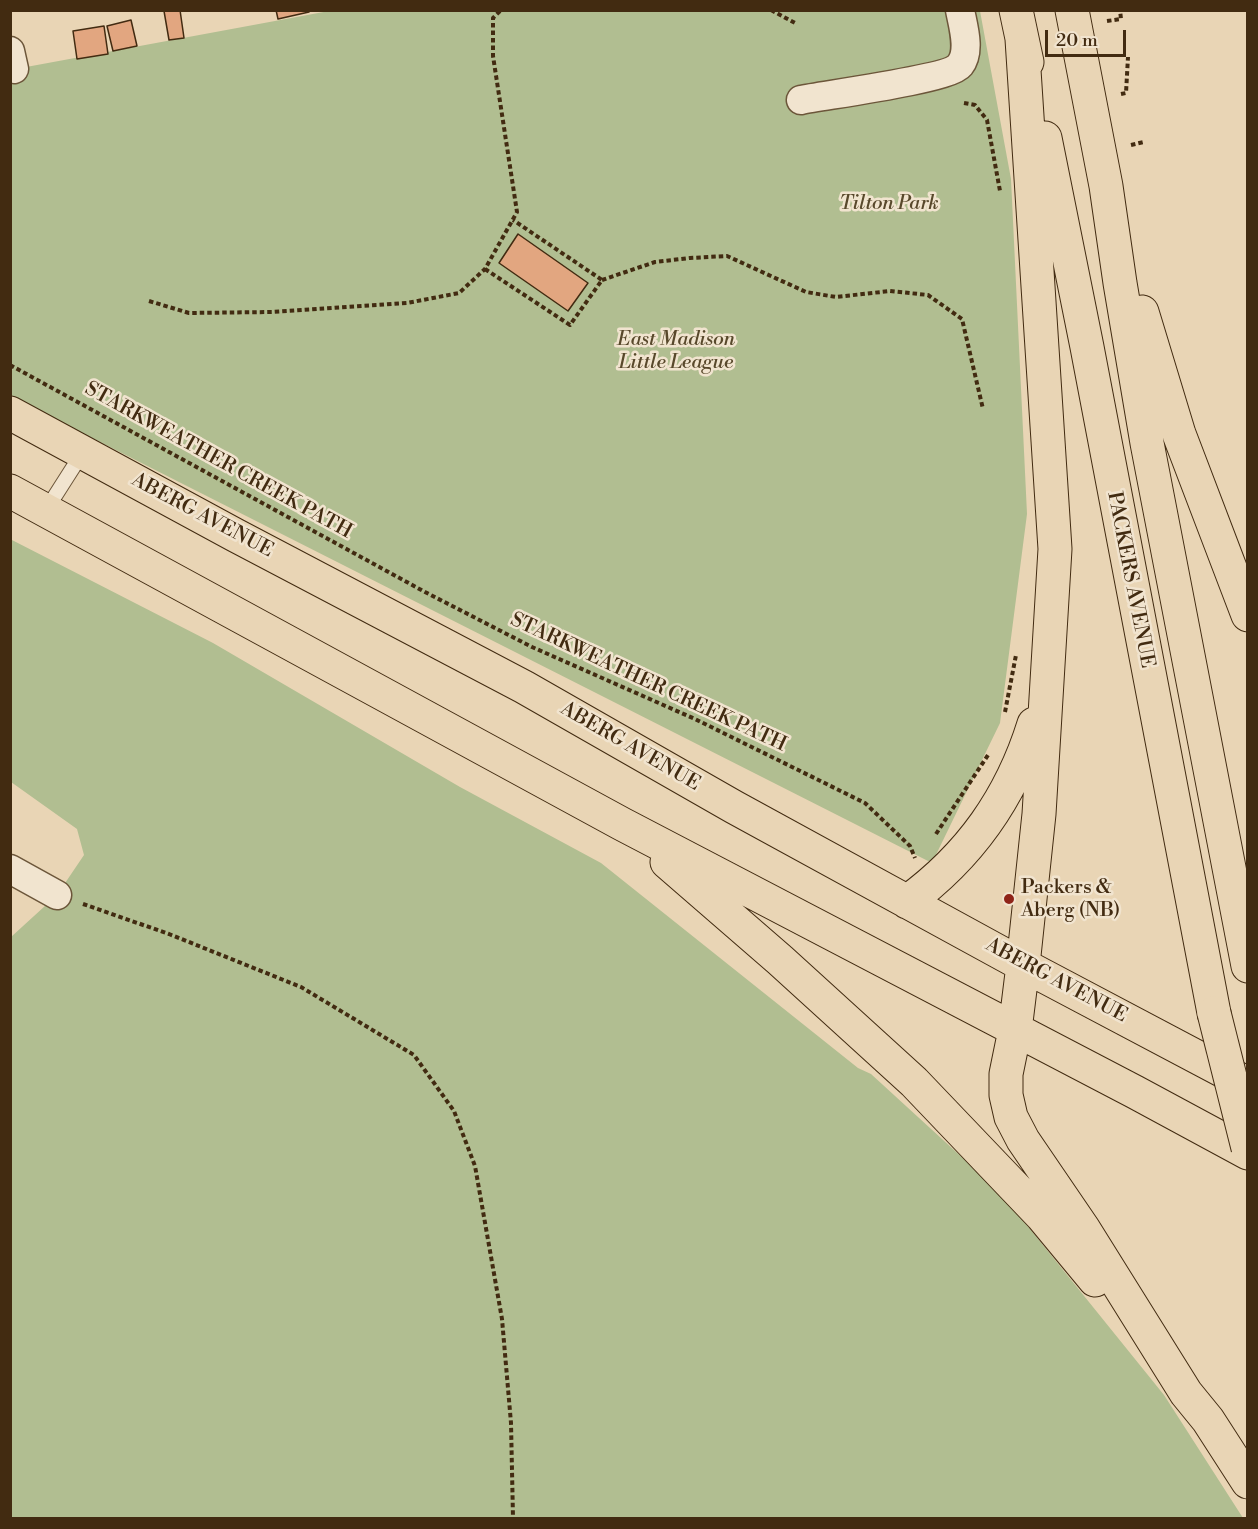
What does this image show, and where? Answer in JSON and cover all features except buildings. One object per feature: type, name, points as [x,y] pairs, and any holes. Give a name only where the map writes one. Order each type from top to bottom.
[{"type":"main road","points":[[1072,10],[1110,207],[1120,283],[1145,432],[1248,966]]},
{"type":"main road","points":[[1019,25],[1055,534],[1053,603],[1046,682],[1040,802],[1023,965],[1015,1030],[1008,1062],[1006,1084],[1008,1106],[1016,1128],[1094,1246],[1186,1393]]},
{"type":"main road","name":"PACKERS AVENUE","points":[[1019,25],[1071,267],[1214,1013],[1248,1148]]},
{"type":"main road","points":[[1110,207],[1179,434],[1248,615]]},
{"type":"main road","name":"ABERG AVENUE","points":[[10,413],[524,687],[734,807],[907,902],[1248,1084]]},
{"type":"main road","points":[[10,491],[622,824],[1136,1092],[1248,1153]]},
{"type":"main road","points":[[907,902],[935,881],[966,850],[1006,792],[1025,752],[1046,682]]},
{"type":"main road","points":[[622,824],[780,960],[914,1082],[1042,1216],[1208,1420],[1248,1482]]},
{"type":"main road","points":[[1136,1092],[1155,1091],[1176,1097],[1248,1135]]},
{"type":"street","points":[[801,99],[932,76],[955,69],[961,65],[965,43],[960,10]]},
{"type":"street","points":[[10,869],[57,895]]},
{"type":"lane","points":[[46,510],[83,452]]},
{"type":"path","points":[[150,301],[189,313],[272,312],[407,303],[459,292],[485,269],[517,212],[493,56],[493,18],[501,10]]},
{"type":"path","points":[[771,10],[795,23]]},
{"type":"path","points":[[1107,21],[1121,18],[1120,10]]},
{"type":"path","points":[[1121,94],[1126,93],[1128,57]]},
{"type":"path","points":[[964,103],[975,105],[987,120],[1002,202]]},
{"type":"path","points":[[1131,145],[1144,142]]},
{"type":"path","points":[[513,220],[602,280]]},
{"type":"path","points":[[485,269],[570,325],[602,280],[655,262],[690,258],[728,256],[806,292],[836,297],[890,291],[928,295],[962,319],[983,409]]},
{"type":"path","name":"STARKWEATHER CREEK PATH","points":[[10,365],[425,592],[521,641],[695,719],[865,803],[910,846],[918,868],[935,881]]},
{"type":"path","points":[[1003,719],[1016,654]]},
{"type":"path","points":[[928,841],[936,834],[992,749]]},
{"type":"path","points":[[914,856],[921,849]]},
{"type":"path","points":[[57,895],[169,934],[301,987],[414,1055],[454,1111],[476,1166],[502,1319],[511,1423],[513,1518]]},
{"type":"green space","name":"East Madison Little League","points":[[329,11],[980,11],[1011,179],[1027,514],[1000,723],[932,863],[11,397],[10,70]]},
{"type":"green space","points":[[10,539],[213,643],[460,787],[601,863],[858,1068],[871,1074],[1001,1193],[1164,1395],[1243,1518],[11,1518],[11,937],[57,895],[84,855],[77,829],[11,782]]},
{"type":"place","name":"Packers & Aberg (NB)","points":[[1009,899]]},
{"type":"park label","name":"Tilton Park","points":[[889,204]]}]
